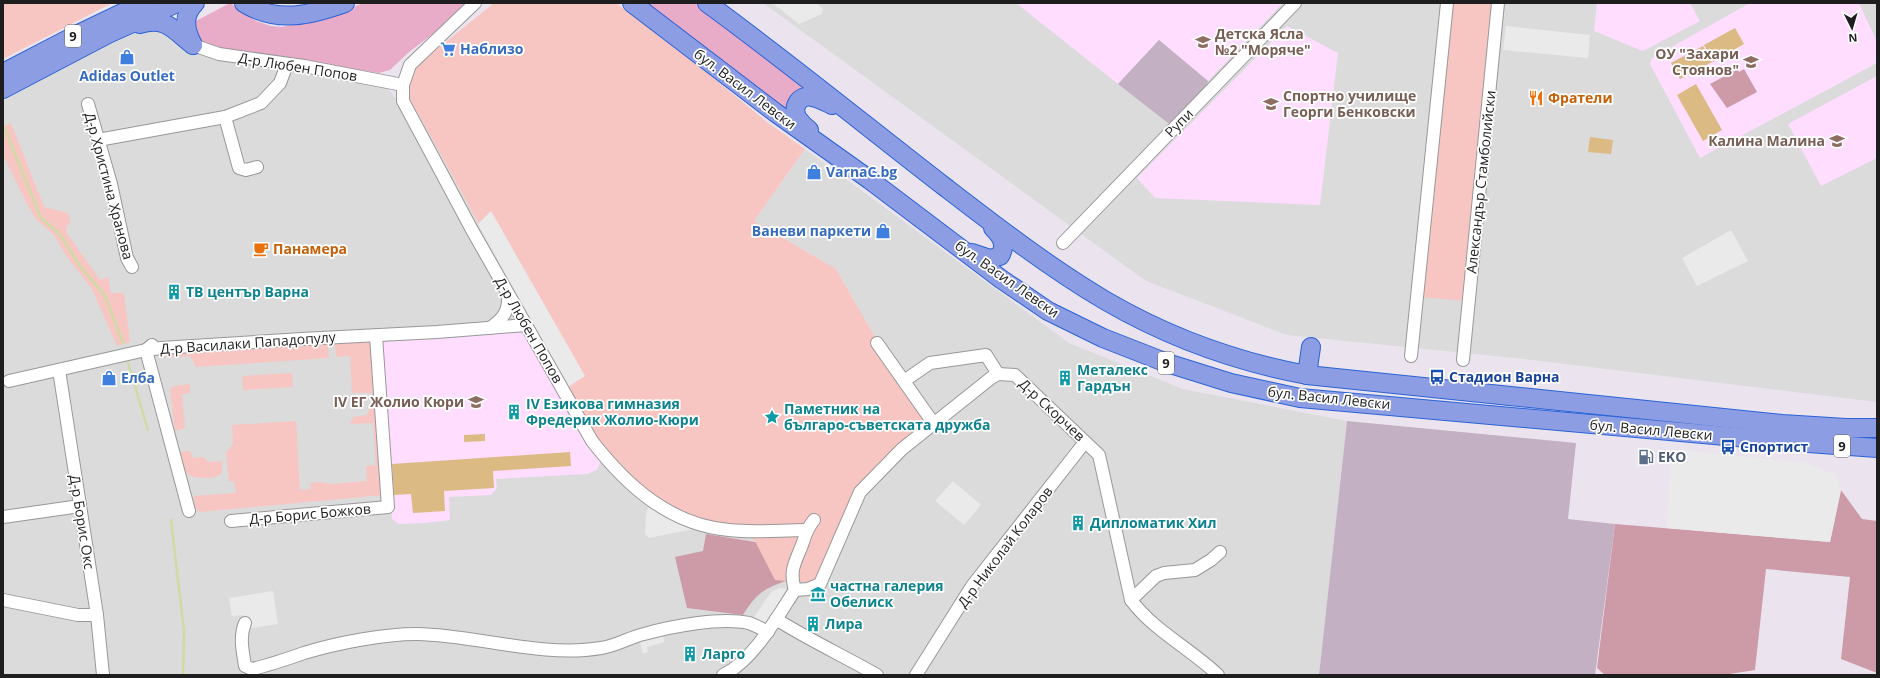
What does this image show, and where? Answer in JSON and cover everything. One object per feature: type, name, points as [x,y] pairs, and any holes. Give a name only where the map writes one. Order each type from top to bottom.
[{"type":"highway","name":"9","points":[[3,73],[74,36],[143,3]]},
{"type":"highway","name":"9","points":[[3,88],[108,34],[177,3]]},
{"type":"highway","points":[[193,45],[186,31],[186,21],[189,10],[195,3]]},
{"type":"highway","points":[[244,3],[269,14],[285,16],[313,13],[345,3]]},
{"type":"highway","name":"бул. Васил Левски","points":[[632,3],[776,113],[1001,279],[1048,311],[1103,338],[1167,363],[1299,402],[1536,420],[1781,433],[1846,428],[1877,428]]},
{"type":"highway","name":"бул. Васил Левски","points":[[707,3],[744,30],[980,214],[1076,282],[1108,302],[1175,336],[1271,368],[1307,375],[1540,399],[1877,448]]},
{"type":"highway","points":[[718,3],[744,30]]},
{"type":"highway","points":[[108,34],[151,21],[158,21],[167,25],[193,45]]},
{"type":"highway","points":[[828,150],[797,118],[795,110],[799,101],[803,97],[813,97],[855,116]]},
{"type":"highway","points":[[962,249],[990,259],[1000,256],[1003,251],[1002,238],[980,214]]},
{"type":"highway","points":[[1307,375],[1311,347]]},
{"type":"highway","points":[[1536,420],[1530,415],[1529,407],[1532,402],[1540,399]]},
{"type":"street","name":"Д-р Любен Попов","points":[[475,3],[410,65],[404,84],[403,101],[454,198],[592,441],[626,480],[649,500],[681,517],[709,527],[750,531],[810,525],[793,564],[792,580],[795,590]]},
{"type":"street","name":"Рупи","points":[[1063,243],[1295,3]]},
{"type":"street","points":[[1412,356],[1447,3]]},
{"type":"street","name":"Александър Стамболийски","points":[[1463,360],[1498,3]]},
{"type":"street","name":"Д-р Любен Попов","points":[[193,45],[219,54],[404,84]]},
{"type":"street","points":[[98,140],[225,117],[261,103],[280,83],[287,64]]},
{"type":"street","name":"Д-р Христина Хранова","points":[[88,104],[111,184],[127,258],[132,267]]},
{"type":"street","points":[[225,117],[238,166],[243,170],[257,167]]},
{"type":"street","points":[[490,328],[500,321],[509,307],[508,293]]},
{"type":"street","name":"Д-р Василаки Пападопулу","points":[[9,381],[146,350],[526,325]]},
{"type":"street","name":"Д-р Борис Божков","points":[[231,521],[388,507],[376,336]]},
{"type":"street","points":[[156,341],[146,350],[189,511]]},
{"type":"street","points":[[877,344],[934,424]]},
{"type":"street","points":[[723,675],[734,668],[768,632],[795,590],[808,590],[820,584],[860,492],[902,449],[998,374],[986,355],[930,363],[904,381]]},
{"type":"street","name":"Д-р Борис Окс","points":[[59,370],[97,615],[103,675]]},
{"type":"street","name":"Д-р Скорчев","points":[[998,374],[1015,375],[1098,455],[1131,600],[1138,609],[1157,626],[1204,661],[1218,675]]},
{"type":"street","name":"Д-р Николай Коларов","points":[[916,675],[972,586],[1086,442]]},
{"type":"street","points":[[3,517],[80,506]]},
{"type":"street","points":[[1131,600],[1156,576],[1164,573],[1195,570],[1211,560],[1220,552]]},
{"type":"street","points":[[3,600],[78,615],[97,615]]},
{"type":"street","points":[[776,619],[804,638],[848,658],[877,675]]},
{"type":"street","points":[[245,623],[242,630],[242,647],[245,666],[252,670],[306,653],[366,639],[403,634],[441,635],[547,649],[571,650],[602,648],[643,634],[684,625],[728,622],[749,624],[768,632]]},
{"type":"shaded area","points":[[3,3],[112,3],[3,59]]},
{"type":"shaded area","points":[[230,3],[256,21],[271,26],[282,27],[318,20],[364,3],[469,3],[451,20],[409,52],[390,70],[379,73],[201,46],[194,22]]},
{"type":"shaded area","points":[[494,3],[616,3],[696,64],[767,122],[805,149],[754,221],[836,269],[883,351],[928,415],[857,490],[822,569],[813,583],[775,580],[755,541],[733,527],[704,520],[661,501],[627,474],[598,440],[409,97],[411,70]]},
{"type":"shaded area","points":[[638,3],[695,3],[811,91],[790,113]]},
{"type":"shaded area","points":[[763,3],[1877,3],[1877,402],[1524,359],[1287,335],[1146,281]]},
{"type":"shaded area","points":[[772,3],[816,3],[823,9],[822,14],[799,24]]},
{"type":"shaded area","points":[[1016,3],[1282,4],[1208,81],[1159,40],[1118,84]]},
{"type":"shaded area","points":[[1450,3],[1495,3],[1466,301],[1420,297]]},
{"type":"shaded area","points":[[1597,3],[1690,3],[1700,21],[1643,51],[1594,31]]},
{"type":"shaded area","points":[[1750,3],[1859,3],[1877,42],[1877,63],[1700,158],[1650,64],[1652,58]]},
{"type":"shaded area","points":[[142,25],[379,83],[391,92],[397,101],[409,97],[598,440],[661,501],[704,520],[733,527],[755,541],[775,580],[813,583],[883,351],[836,269],[754,221],[805,149],[1069,343],[1183,389],[1347,421],[1319,675],[3,675],[3,94]]},
{"type":"shaded area","name":"Спортно училище Георги Бенковски","points":[[1287,26],[1338,53],[1320,205],[1155,198],[1137,178]]},
{"type":"shaded area","points":[[1506,26],[1590,35],[1588,58],[1503,50]]},
{"type":"shaded area","points":[[1735,28],[1744,44],[1713,62],[1704,45]]},
{"type":"shaded area","points":[[1159,40],[1208,81],[1206,88],[1173,122],[1168,123],[1118,84]]},
{"type":"shaded area","points":[[1703,46],[1712,62],[1680,79],[1671,63]]},
{"type":"shaded area","points":[[1738,69],[1739,72],[1744,69],[1757,92],[1727,108],[1710,84]]},
{"type":"shaded area","name":"Калина Малина","points":[[1877,76],[1877,158],[1821,186],[1788,124]]},
{"type":"shaded area","points":[[1696,84],[1722,130],[1703,141],[1677,95]]},
{"type":"shaded area","points":[[11,123],[44,207],[68,213],[71,222],[67,226],[66,232],[100,280],[108,277],[111,293],[124,293],[130,342],[117,346],[92,289],[67,257],[54,235],[37,220],[28,206],[3,155],[3,127]]},
{"type":"shaded area","points":[[1590,137],[1613,140],[1611,154],[1588,152]]},
{"type":"shaded area","points":[[491,211],[585,376],[568,387],[478,224]]},
{"type":"shaded area","points":[[1731,230],[1748,261],[1697,286],[1682,258]]},
{"type":"shaded area","name":"IV ЕГ Жолио Кюри","points":[[525,332],[601,461],[597,470],[587,474],[496,479],[497,488],[491,495],[449,497],[450,520],[398,524],[392,519],[382,342]]},
{"type":"shaded area","points":[[372,341],[384,495],[200,512],[195,508],[193,496],[236,493],[234,482],[229,481],[226,453],[233,444],[232,425],[296,421],[300,490],[311,489],[310,483],[320,482],[330,484],[367,481],[366,466],[376,465],[373,423],[350,424],[353,417],[367,415],[373,400],[372,393],[352,393],[350,356],[336,357],[335,344]]},
{"type":"shaded area","points":[[328,344],[329,358],[196,367],[190,356],[160,358],[160,354]]},
{"type":"shaded area","points":[[292,373],[293,387],[243,390],[242,376]]},
{"type":"shaded area","points":[[190,384],[190,393],[182,394],[185,428],[175,431],[170,390],[174,386]]},
{"type":"shaded area","points":[[1347,421],[1576,443],[1568,519],[1615,524],[1595,675],[1319,675]]},
{"type":"shaded area","points":[[485,434],[485,441],[464,442],[464,435]]},
{"type":"shaded area","points":[[1672,449],[1805,463],[1835,474],[1841,490],[1830,542],[1667,528]]},
{"type":"shaded area","points":[[190,451],[193,458],[204,457],[208,462],[222,461],[222,473],[216,477],[209,478],[198,478],[188,475],[181,464],[178,452]]},
{"type":"shaded area","points":[[570,452],[571,466],[493,471],[494,488],[444,491],[445,511],[413,513],[411,494],[394,495],[392,464]]},
{"type":"shaded area","points":[[953,481],[981,505],[964,525],[935,501]]},
{"type":"shaded area","points":[[1841,490],[1862,519],[1877,521],[1877,673],[1841,659],[1850,577],[1766,569],[1755,670],[1723,675],[1605,675],[1597,668],[1615,524],[1830,542]]},
{"type":"shaded area","points":[[650,503],[698,528],[649,538],[645,534],[646,514]]},
{"type":"shaded area","points":[[706,534],[761,543],[786,581],[761,593],[756,597],[743,615],[687,608],[675,557],[703,551]]},
{"type":"shaded area","points":[[780,588],[795,590],[768,632],[749,624],[772,591]]},
{"type":"shaded area","points":[[273,591],[278,624],[246,629],[244,615],[232,616],[229,598]]},
{"type":"shaded area","points":[[663,633],[664,642],[647,647],[648,652],[643,654],[639,638]]},
{"type":"waterway","points":[[4,127],[41,218],[59,233],[80,266],[105,296],[123,343]]},
{"type":"waterway","points":[[128,363],[148,430]]},
{"type":"waterway","points":[[171,520],[184,631],[183,675]]},
{"type":"place","name":"Детска Ясла №2 \"Моряче\"","points":[[1203,42]]},
{"type":"place","name":"Наблизо","points":[[448,49]]},
{"type":"place","name":"Adidas Outlet","points":[[127,57]]},
{"type":"place","name":"ОУ \"Захари Стоянов\"","points":[[1751,62]]},
{"type":"place","name":"Фратели","points":[[1536,98]]},
{"type":"place","name":"Спортно училище Георги Бенковски","points":[[1271,104]]},
{"type":"place","name":"Калина Малина","points":[[1837,141]]},
{"type":"place","name":"VarnaC.bg","points":[[814,172]]},
{"type":"place","name":"Ваневи паркети","points":[[883,231]]},
{"type":"place","name":"Панамера","points":[[261,249]]},
{"type":"place","name":"ТВ център Варна","points":[[174,292]]},
{"type":"place","name":"Стадион Варна","points":[[1437,377]]},
{"type":"place","name":"Елба","points":[[109,378]]},
{"type":"place","name":"Металекс Гардън","points":[[1065,378]]},
{"type":"place","name":"IV ЕГ Жолио Кюри","points":[[476,402]]},
{"type":"place","name":"IV Езикова гимназия Фредерик Жолио-Кюри","points":[[514,412]]},
{"type":"place","name":"Паметник на българо-съветската дружба","points":[[772,417]]},
{"type":"place","name":"Спортист","points":[[1728,447]]},
{"type":"place","name":"EKO","points":[[1646,457]]},
{"type":"place","name":"Дипломатик Хил","points":[[1078,523]]},
{"type":"place","name":"частна галерия Обелиск","points":[[818,594]]},
{"type":"place","name":"Лира","points":[[813,624]]},
{"type":"place","name":"Ларго","points":[[690,654]]}]
